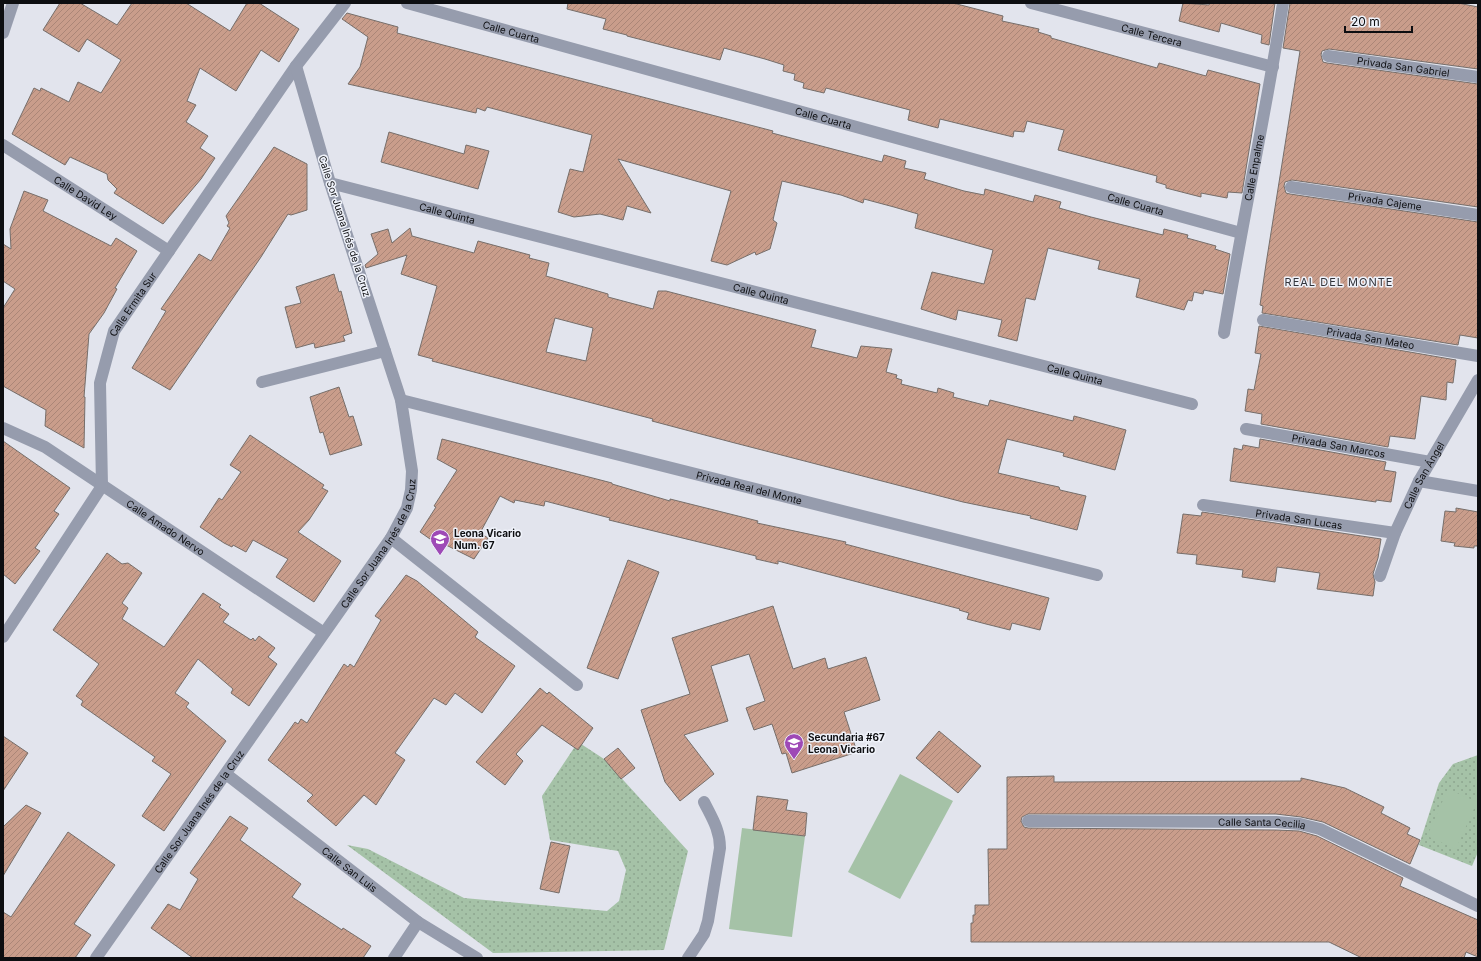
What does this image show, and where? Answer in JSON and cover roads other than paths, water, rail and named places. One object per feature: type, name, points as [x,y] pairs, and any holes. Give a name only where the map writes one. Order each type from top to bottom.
[{"type":"street","points":[[3,33],[12,3]]},
{"type":"street","name":"Calle Ermita Sur","points":[[102,486],[100,383],[114,331],[296,66],[345,3]]},
{"type":"street","name":"Calle Cuarta","points":[[407,3],[1240,233]]},
{"type":"street","name":"Calle Tercera","points":[[1031,3],[1273,67]]},
{"type":"street","name":"Calle Enpalme","points":[[1224,332],[1240,233],[1273,67],[1283,3]]},
{"type":"street","name":"Privada San Gabriel","points":[[1328,56],[1478,77]]},
{"type":"street","name":"Calle Sor Juana Inés de la Cruz","points":[[96,958],[391,538],[407,508],[411,490],[412,471],[401,400],[330,183],[296,66]]},
{"type":"street","name":"Calle David Ley","points":[[3,145],[169,251]]},
{"type":"street","name":"Calle Quinta","points":[[330,183],[1192,404]]},
{"type":"street","name":"Privada Cajeme","points":[[1292,187],[1478,215]]},
{"type":"street","name":"Privada San Mateo","points":[[1263,320],[1478,356]]},
{"type":"street","points":[[262,382],[385,351]]},
{"type":"street","name":"Calle San Ángel","points":[[1380,576],[1395,533],[1419,481],[1478,380]]},
{"type":"street","name":"Privada Real del Monte","points":[[401,400],[1097,575]]},
{"type":"street","name":"Calle Amado Nervo","points":[[3,428],[45,447],[324,634]]},
{"type":"street","name":"Privada San Marcos","points":[[1246,429],[1430,462]]},
{"type":"street","points":[[1419,481],[1478,491]]},
{"type":"street","points":[[3,637],[102,486]]},
{"type":"street","name":"Privada San Lucas","points":[[1203,505],[1395,533]]},
{"type":"street","points":[[391,538],[577,685]]},
{"type":"street","name":"Calle San Luis","points":[[226,774],[418,922],[477,958]]},
{"type":"street","points":[[688,958],[704,934],[708,921],[720,848],[720,837],[717,827],[704,802]]},
{"type":"street","name":"Calle Santa Cecilia","points":[[1028,821],[1276,822],[1300,824],[1320,829],[1346,840],[1478,906]]},
{"type":"street","points":[[394,958],[418,922]]},
{"type":"place","name":"Leona Vicario Num. 67","points":[[440,556]]},
{"type":"place","name":"Secundaria #67 Leona Vicario","points":[[794,760]]},
{"type":"district","name":"REAL DEL MONTE","points":[[1339,282]]}]
